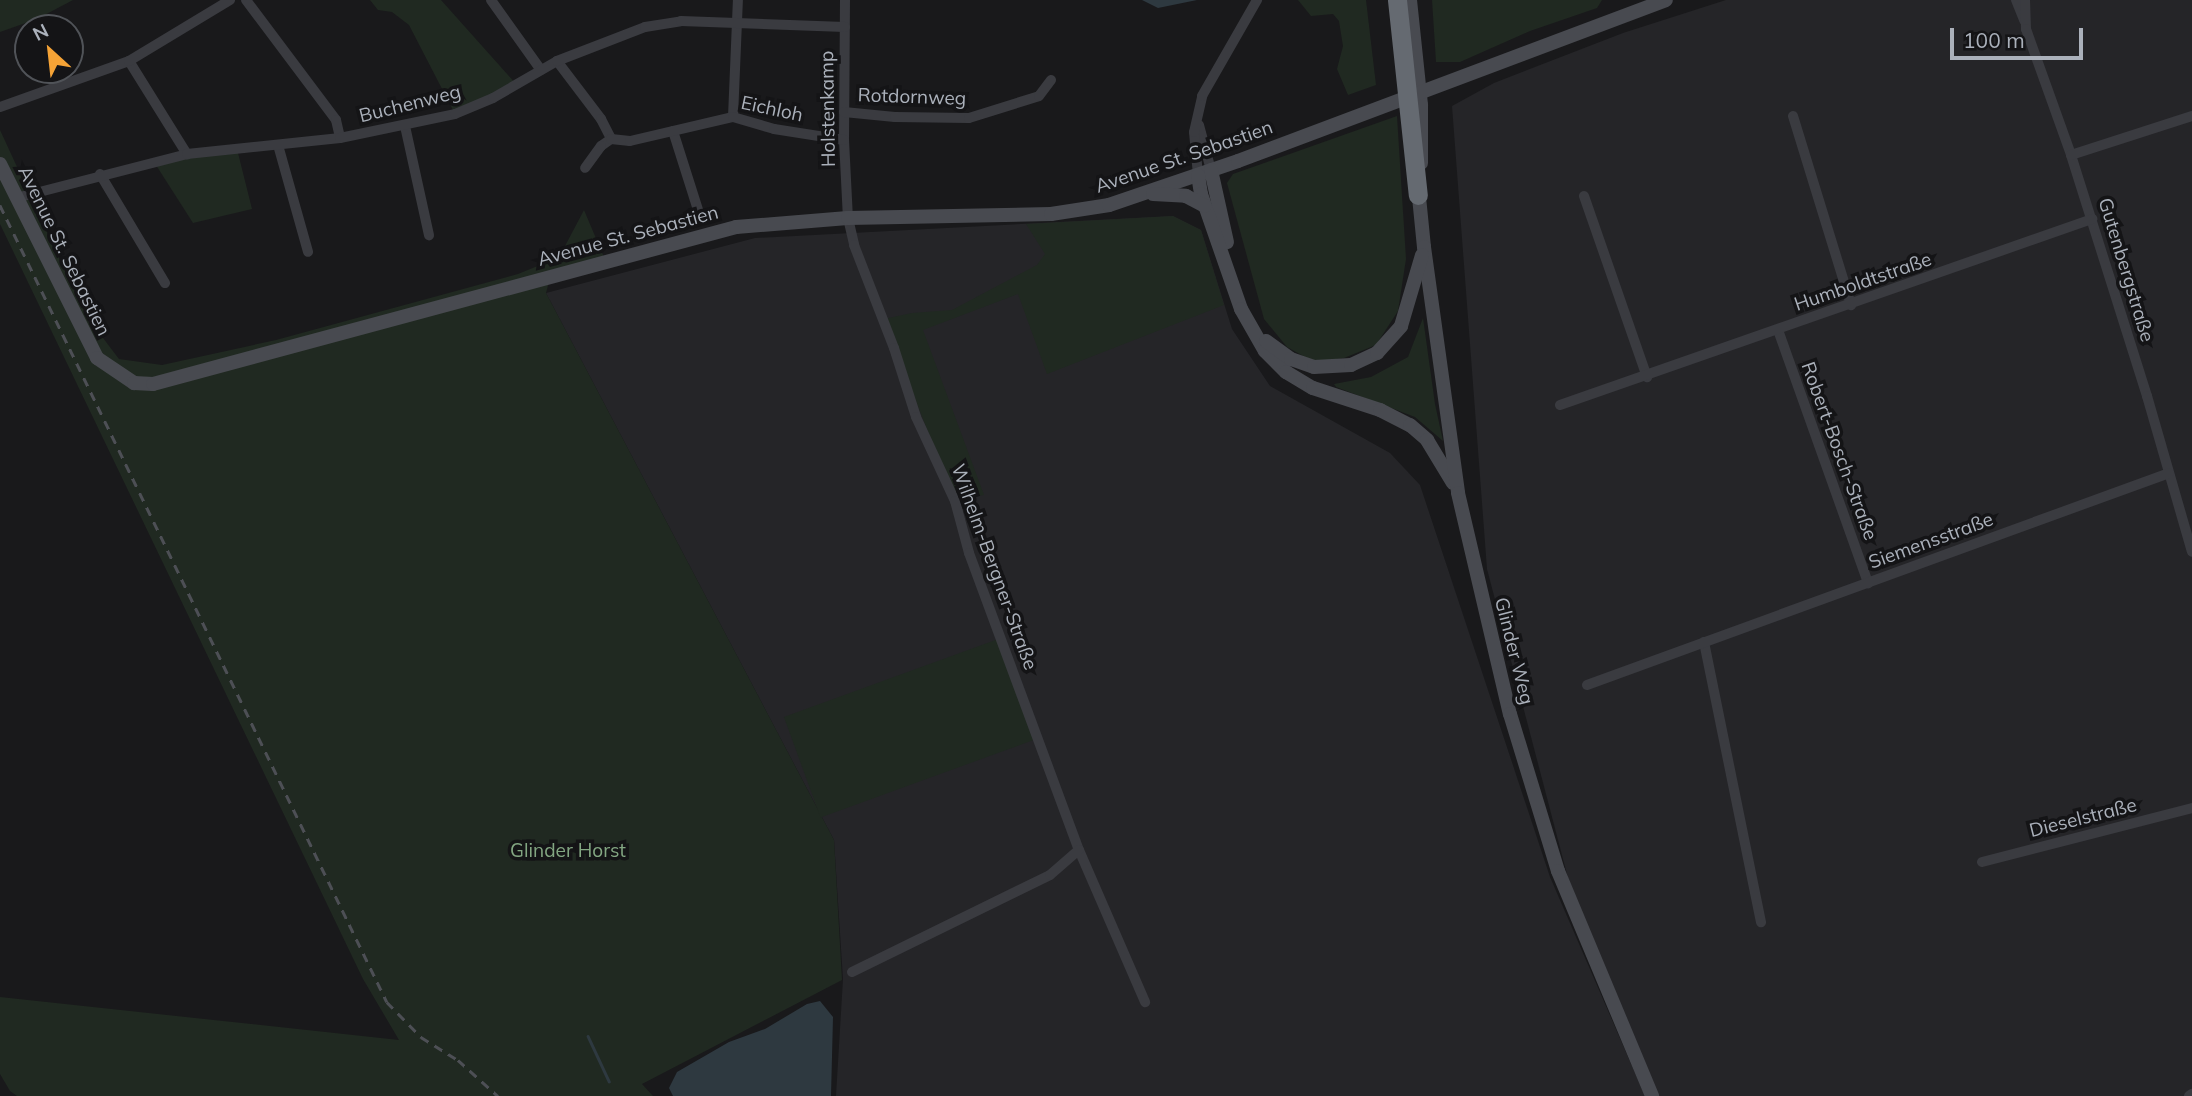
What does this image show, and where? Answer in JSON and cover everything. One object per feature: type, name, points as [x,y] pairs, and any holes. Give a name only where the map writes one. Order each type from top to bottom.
[{"type":"highway","points":[[1397,0],[1418,195]]},
{"type":"main road","name":"Glinder Weg","points":[[1410,0],[1423,146],[1418,195],[1458,493],[1510,714],[1559,871],[1652,1096]]},
{"type":"main road","name":"Avenue St. Sebastien","points":[[0,164],[91,348],[112,371],[141,385],[746,226],[848,218],[1074,212],[1146,193],[1205,173],[1437,85],[1631,4],[1666,0]]},
{"type":"main road","points":[[1205,173],[1205,206],[1241,309],[1265,351],[1286,372],[1313,388],[1380,410],[1410,425],[1435,450],[1458,493]]},
{"type":"main road","points":[[1205,173],[1248,313],[1270,345],[1302,364],[1327,368],[1351,365],[1377,353],[1387,344],[1407,312],[1424,247]]},
{"type":"main road","points":[[1146,193],[1186,196],[1205,206]]},
{"type":"street","points":[[0,107],[129,61],[230,0]]},
{"type":"street","points":[[246,0],[336,120],[340,138]]},
{"type":"street","points":[[491,0],[541,70]]},
{"type":"street","points":[[733,117],[738,0]]},
{"type":"street","name":"Holstenkamp","points":[[845,0],[844,140],[848,218]]},
{"type":"street","points":[[1205,173],[1199,129],[1199,105],[1208,81],[1257,0]]},
{"type":"street","points":[[2016,0],[2024,20]]},
{"type":"street","name":"Gutenbergstraße","points":[[2025,0],[2024,20],[2092,219],[2192,552]]},
{"type":"street","name":"Buchenweg","points":[[16,198],[100,174],[187,154],[340,138],[405,126],[463,111],[557,61],[645,27],[681,21],[845,27]]},
{"type":"street","points":[[129,61],[187,154]]},
{"type":"street","points":[[557,61],[601,119],[611,139],[601,146],[585,167]]},
{"type":"street","name":"Rotdornweg","points":[[844,112],[895,117],[969,118],[1039,96],[1051,80]]},
{"type":"street","points":[[1793,116],[1851,305]]},
{"type":"street","points":[[2071,155],[2192,116]]},
{"type":"street","name":"Eichloh","points":[[611,139],[630,141],[733,117],[774,129],[844,140]]},
{"type":"street","points":[[405,126],[429,235]]},
{"type":"street","points":[[673,131],[698,210]]},
{"type":"street","points":[[278,145],[308,252]]},
{"type":"street","points":[[100,174],[166,283]]},
{"type":"street","points":[[1584,196],[1647,377]]},
{"type":"street","name":"Wilhelm-Bergner-Straße","points":[[848,218],[911,404],[955,500],[969,553],[1079,850],[1145,1002]]},
{"type":"street","name":"Humboldtstraße","points":[[1560,405],[1647,377],[2092,219]]},
{"type":"street","name":"Robert-Bosch-Straße","points":[[1778,330],[1868,583]]},
{"type":"street","name":"Siemensstraße","points":[[1587,685],[2169,473]]},
{"type":"street","points":[[1704,642],[1761,922]]},
{"type":"street","name":"Dieselstraße","points":[[1983,862],[2192,808]]},
{"type":"street","points":[[852,972],[1049,875],[1079,850]]},
{"type":"shaded area","points":[[1142,0],[1197,0],[1158,8]]},
{"type":"shaded area","points":[[1726,0],[2192,0],[2192,1096],[1657,1096],[1568,878],[1487,569],[1452,106],[1494,83],[1623,33]]},
{"type":"shaded area","points":[[1173,216],[1201,230],[1232,329],[1270,386],[1390,453],[1420,485],[1550,877],[1645,1096],[836,1096],[843,979],[834,840],[546,293],[755,238]]},
{"type":"shaded area","points":[[820,1001],[833,1017],[831,1096],[673,1096],[669,1088],[677,1072],[729,1042],[765,1029],[807,1004]]},
{"type":"green space","points":[[0,0],[73,0],[46,14],[14,14],[14,27],[0,32]]},
{"type":"green space","points":[[370,0],[441,0],[517,85],[455,114],[409,25],[392,12],[378,10]]},
{"type":"green space","points":[[1298,0],[1366,0],[1376,85],[1348,95],[1337,69],[1343,46],[1339,21],[1333,14],[1311,16]]},
{"type":"green space","points":[[1432,0],[1602,0],[1597,8],[1530,31],[1460,62],[1436,62]]},
{"type":"green space","points":[[1397,116],[1406,259],[1398,311],[1376,345],[1344,358],[1314,362],[1287,347],[1264,319],[1227,183],[1233,174]]},
{"type":"green space","name":"Glinder Horst","points":[[0,130],[62,264],[100,334],[119,359],[162,365],[276,340],[518,274],[545,263],[565,246],[584,210],[606,262],[550,278],[546,293],[834,840],[842,980],[642,1084],[653,1096],[17,1096],[10,1091],[0,1074],[0,997],[399,1040],[363,979],[0,224]]},
{"type":"green space","points":[[237,149],[252,209],[193,223],[154,162]]},
{"type":"green space","points":[[1173,216],[1201,230],[1224,305],[1047,374],[1018,294],[923,330],[984,495],[955,501],[884,319],[912,313],[952,310],[1037,265],[1045,254],[1026,224]]},
{"type":"green space","points":[[1423,318],[1443,441],[1415,417],[1334,384],[1371,377],[1408,357]]},
{"type":"green space","points":[[1001,638],[1038,739],[821,818],[784,717]]},
{"type":"waterway","points":[[588,1036],[609,1081]]},
{"type":"railway","points":[[0,205],[387,1002],[421,1037],[458,1060],[498,1096]]}]
